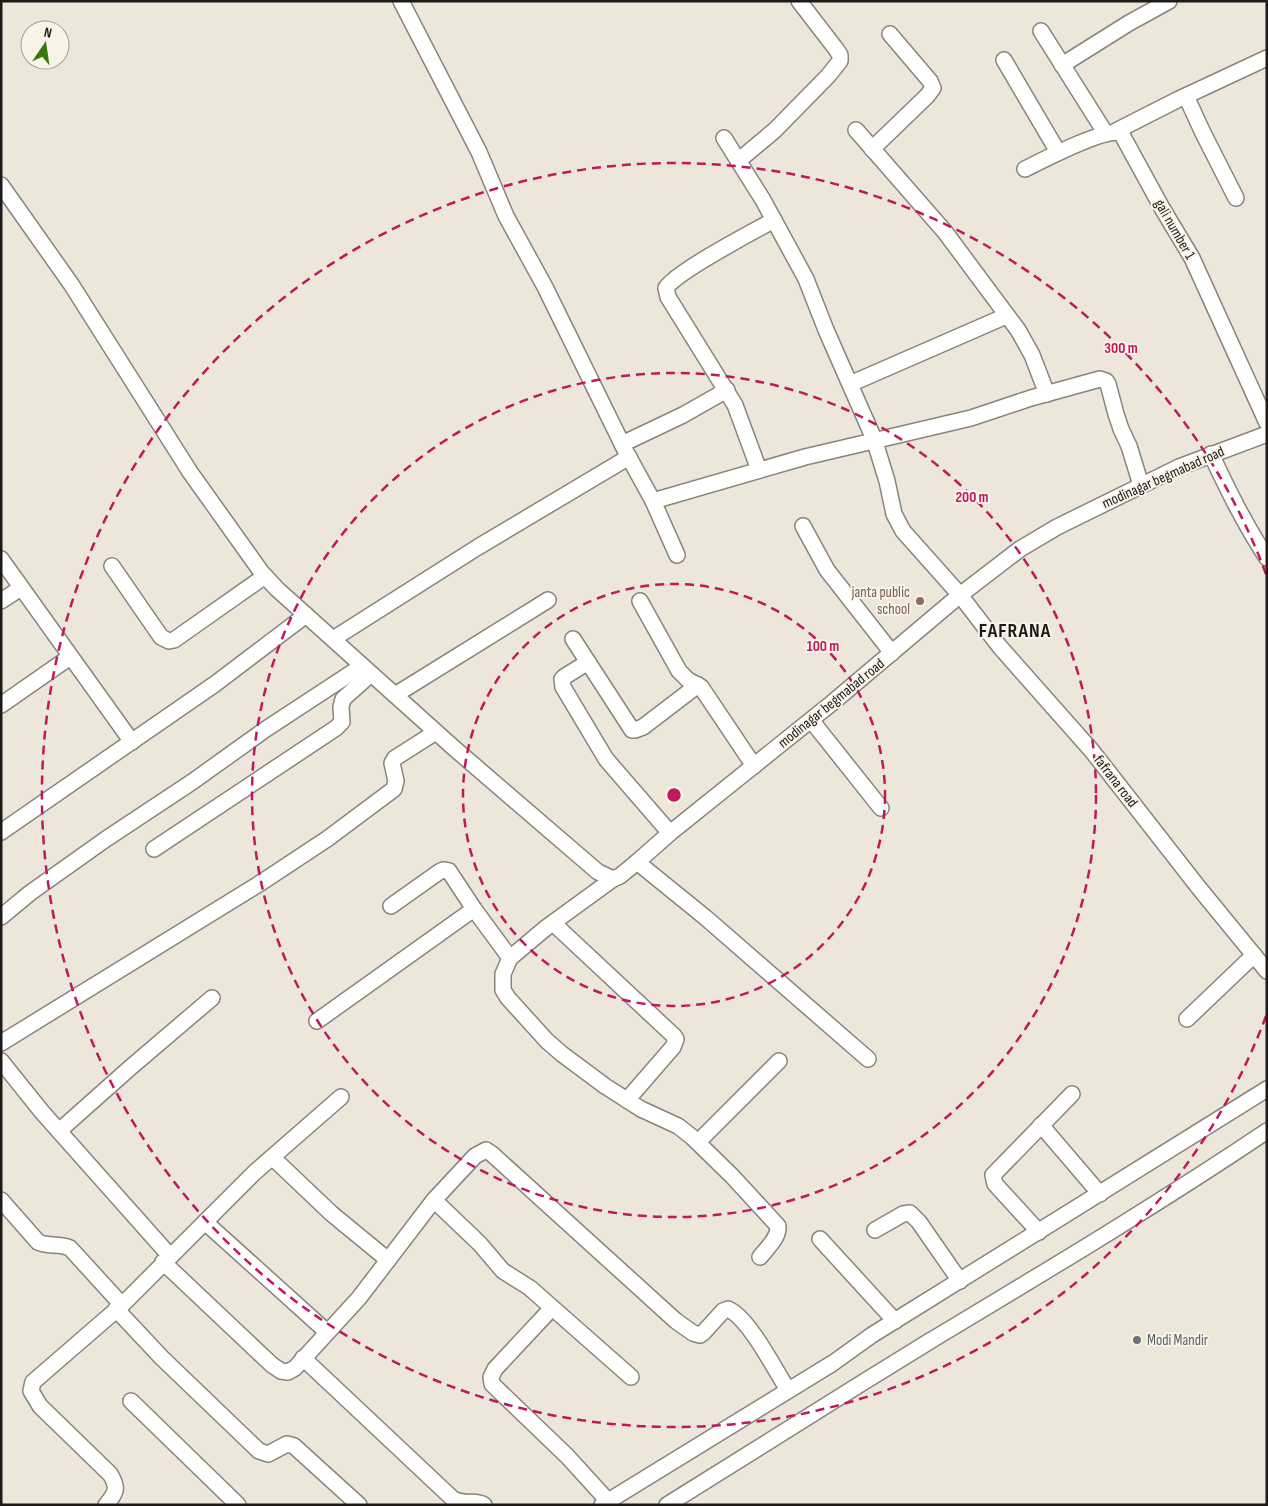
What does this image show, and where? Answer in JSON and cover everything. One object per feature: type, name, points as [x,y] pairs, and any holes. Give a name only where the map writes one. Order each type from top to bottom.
[{"type":"street","points":[[401,1],[453,100],[506,216],[544,287],[625,450],[653,501],[676,555]]},
{"type":"street","points":[[1062,65],[1129,23],[1169,1]]},
{"type":"street","points":[[738,161],[775,130],[828,76],[840,61],[840,56],[836,49],[802,2]]},
{"type":"street","name":"gali number 1","points":[[1041,31],[1062,65],[1111,133],[1121,133],[1124,136],[1162,208],[1192,258],[1267,423]]},
{"type":"street","points":[[872,149],[927,96],[932,88],[930,81],[890,34]]},
{"type":"street","points":[[1025,169],[1058,152],[1111,133],[1267,58]]},
{"type":"street","points":[[1004,60],[1058,152]]},
{"type":"street","points":[[1186,96],[1236,198]]},
{"type":"street","points":[[856,130],[945,232],[1024,338],[1047,394]]},
{"type":"street","name":"fafrana road","points":[[724,138],[774,220],[806,279],[826,330],[874,439],[897,523],[960,595],[1000,647],[1092,751],[1198,888],[1267,971]]},
{"type":"street","points":[[1,184],[71,284],[190,472],[265,576],[395,696],[598,872],[613,879]]},
{"type":"street","points":[[759,470],[735,405],[668,297],[666,288],[669,283],[695,266],[774,220]]},
{"type":"street","points":[[850,384],[1006,316]]},
{"type":"street","points":[[653,501],[874,439],[971,418],[1100,379],[1106,381],[1121,429],[1129,443],[1141,485]]},
{"type":"street","points":[[333,639],[625,450],[727,390]]},
{"type":"street","name":"modinagar begmabad road","points":[[510,958],[553,923],[613,879],[620,876],[960,595],[1020,548],[1057,527],[1141,485],[1211,454],[1267,434]]},
{"type":"street","points":[[1211,454],[1232,500],[1267,558]]},
{"type":"street","points":[[803,526],[827,570],[892,653]]},
{"type":"street","points":[[1,559],[132,742]]},
{"type":"street","points":[[112,566],[161,637],[169,641],[174,640],[265,576]]},
{"type":"street","points":[[1,601],[21,588]]},
{"type":"street","points":[[395,696],[548,600]]},
{"type":"street","points":[[640,601],[679,671],[688,680],[698,684],[706,692],[754,766]]},
{"type":"street","points":[[1,832],[215,684],[306,615]]},
{"type":"street","points":[[573,639],[630,727],[636,730],[643,727],[698,684]]},
{"type":"street","points":[[1,705],[70,657]]},
{"type":"street","points":[[588,662],[564,677],[562,679],[563,686],[606,759],[670,833]]},
{"type":"street","points":[[154,848],[336,728],[342,722],[341,707],[343,699],[366,670]]},
{"type":"street","points":[[1,917],[30,893],[106,839],[192,782],[266,729],[366,670]]},
{"type":"street","points":[[811,720],[880,808]]},
{"type":"street","points":[[1,1044],[185,931],[327,839],[394,789],[396,781],[392,763],[395,758],[431,727]]},
{"type":"street","points":[[637,862],[706,918],[868,1059]]},
{"type":"street","points":[[391,906],[439,872],[446,870],[452,875],[510,958],[503,974],[503,990],[508,998],[562,1054],[641,1109],[678,1126],[698,1142],[732,1176],[778,1226],[778,1234],[760,1257]]},
{"type":"street","points":[[317,1021],[474,909]]},
{"type":"street","points":[[553,923],[676,1039],[673,1047],[627,1100]]},
{"type":"street","points":[[1187,1019],[1254,955]]},
{"type":"street","points":[[59,1131],[137,1061],[212,998]]},
{"type":"street","points":[[1,1061],[166,1259],[272,1365],[281,1370],[288,1372],[295,1368],[359,1298],[434,1200],[475,1156],[486,1150],[676,1321],[693,1333],[703,1333],[728,1309],[736,1312],[747,1325],[788,1390]]},
{"type":"street","points":[[698,1142],[780,1061]]},
{"type":"street","points":[[552,1308],[496,1369],[491,1377],[492,1384],[567,1456],[605,1503],[1267,1089]]},
{"type":"street","points":[[1039,1232],[995,1184],[992,1178],[995,1172],[1072,1094]]},
{"type":"street","points":[[106,1505],[113,1496],[116,1488],[115,1482],[110,1474],[40,1406],[31,1390],[33,1382],[41,1373],[119,1307],[255,1172],[341,1098]]},
{"type":"street","points":[[1041,1125],[1100,1194]]},
{"type":"street","points":[[667,1505],[1197,1178],[1267,1131]]},
{"type":"street","points":[[273,1158],[332,1214],[388,1260]]},
{"type":"street","points":[[1,1200],[38,1242],[45,1246],[63,1245],[70,1248],[162,1358],[259,1451],[268,1454],[287,1444],[294,1446],[358,1505]]},
{"type":"street","points":[[434,1200],[480,1244],[503,1271],[530,1288],[630,1377]]},
{"type":"street","points":[[875,1230],[903,1214],[910,1213],[919,1222],[960,1280]]},
{"type":"street","points":[[205,1222],[328,1332]]},
{"type":"street","points":[[820,1239],[895,1321]]},
{"type":"street","points":[[303,1358],[453,1499],[461,1504],[479,1502],[484,1505]]},
{"type":"street","points":[[132,1402],[238,1505]]},
{"type":"place","name":"janta public school","points":[[920,601]]},
{"type":"place","name":"Modi Mandir","points":[[1137,1340]]},
{"type":"district","name":"FAFRANA","points":[[1015,630]]}]
